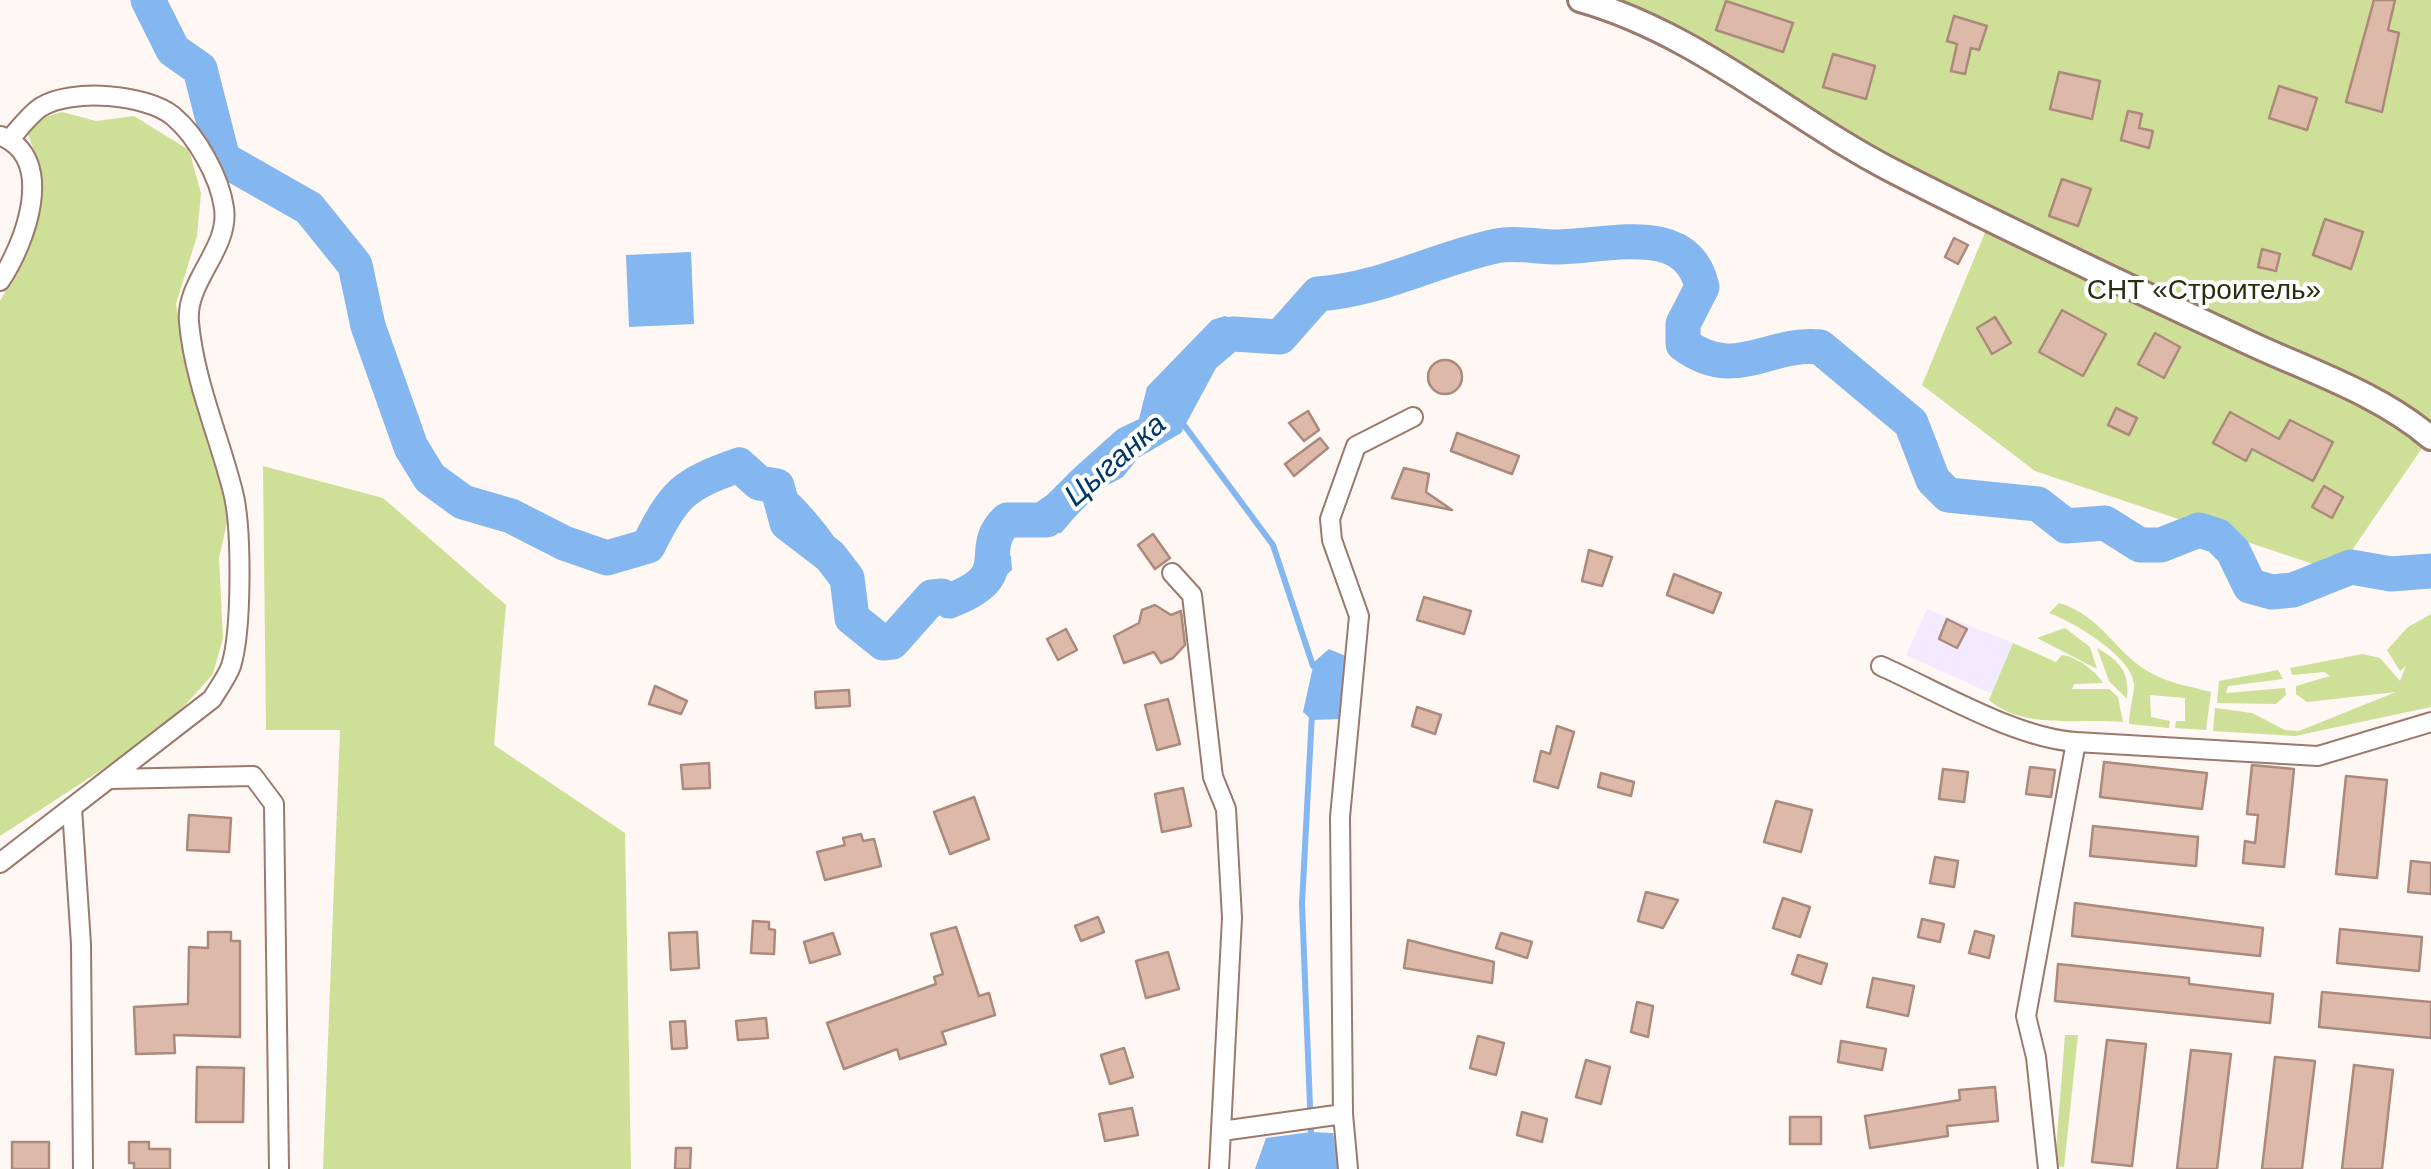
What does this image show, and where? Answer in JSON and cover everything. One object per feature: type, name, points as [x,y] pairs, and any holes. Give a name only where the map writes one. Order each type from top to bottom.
[{"type":"street","points":[[1580,0],[1625,12],[1708,56],[1888,168],[2077,263],[2370,397],[2431,438]]},
{"type":"street","points":[[0,281],[19,253],[32,212],[32,186],[24,158],[5,138],[42,106],[83,96],[126,97],[172,116],[213,170],[224,210],[222,233],[192,296],[188,318],[194,356],[234,497],[239,602],[231,666],[212,699],[0,863]]},
{"type":"street","points":[[1348,1169],[1343,1114],[1340,817],[1359,616],[1332,540],[1330,519],[1356,446],[1413,417]]},
{"type":"street","points":[[1172,573],[1192,595],[1214,777],[1226,810],[1232,918],[1219,1169]]},
{"type":"street","points":[[1881,666],[2056,741],[2318,756],[2431,722]]},
{"type":"street","points":[[2048,1169],[2036,1056],[2026,1016],[2076,742]]},
{"type":"street","points":[[109,779],[253,776],[274,804],[280,1169]]},
{"type":"street","points":[[72,808],[81,944],[83,1169]]},
{"type":"street","points":[[1222,1131],[1343,1114]]},
{"type":"shaded area","points":[[1927,609],[2013,643],[1992,694],[1906,655]]},
{"type":"green space","name":"СНТ «Строитель»","points":[[1582,0],[2431,0],[2431,435],[2337,572],[2035,471],[1922,385],[1993,213]]},
{"type":"green space","points":[[62,112],[96,121],[134,116],[189,150],[201,193],[197,236],[176,304],[189,380],[219,439],[229,514],[219,558],[223,638],[213,674],[163,730],[0,836],[0,301],[25,257],[39,218],[40,178],[26,129],[35,120]]},
{"type":"green space","points":[[263,466],[383,498],[506,605],[494,745],[625,833],[631,1169],[323,1169],[340,730],[266,730]]},
{"type":"green space","points":[[2059,603],[2087,617],[2151,673],[2211,692],[2206,730],[2175,728],[2176,721],[2185,721],[2185,698],[2150,695],[2151,717],[2170,721],[2169,728],[2129,724],[2134,684],[2131,674],[2100,641],[2049,613]]},
{"type":"green space","points":[[2431,614],[2431,707],[2295,736],[2213,731],[2215,708],[2252,713],[2285,730],[2299,731],[2396,692],[2307,702],[2296,694],[2296,686],[2330,676],[2324,672],[2292,675],[2290,668],[2362,654],[2380,658],[2400,681],[2406,666],[2400,671],[2387,650],[2408,627]]},
{"type":"green space","points":[[2065,628],[2090,647],[2097,669],[2037,638]]},
{"type":"green space","points":[[2013,643],[2056,662],[2062,655],[2086,665],[2103,683],[2074,684],[2072,689],[2109,689],[2118,697],[2123,722],[2035,719],[2018,716],[1989,700]]},
{"type":"green space","points":[[2097,648],[2122,668],[2127,699],[2109,681]]},
{"type":"green space","points":[[2278,670],[2283,679],[2228,686],[2226,693],[2285,688],[2286,695],[2276,704],[2217,703],[2219,681]]},
{"type":"green space","points":[[2065,1035],[2078,1035],[2064,1167],[2057,1166],[2056,1149]]},
{"type":"water","points":[[691,252],[694,324],[629,327],[626,255]]},
{"type":"water","points":[[1225,316],[1276,332],[1280,337],[1275,342],[1254,336],[1216,368],[1181,433],[1138,458],[1123,477],[1097,491],[1061,533],[1054,533],[1033,505],[1063,484],[1070,472],[1118,429],[1139,419],[1147,387],[1212,320]]},
{"type":"water","points":[[769,473],[793,489],[819,517],[855,575],[843,576],[803,545],[778,519],[767,489]]},
{"type":"water","points":[[989,550],[1005,550],[1011,556],[1012,570],[980,597],[970,576]]},
{"type":"water","points":[[1329,649],[1348,657],[1341,719],[1312,720],[1303,712],[1314,662]]},
{"type":"water","points":[[1333,1133],[1340,1169],[1255,1169],[1266,1138]]},
{"type":"building","points":[[2374,0],[2395,0],[2388,30],[2399,33],[2382,112],[2346,102]]},
{"type":"building","points":[[1726,1],[1793,23],[1783,52],[1716,30]]},
{"type":"building","points":[[1954,16],[1987,26],[1979,50],[1971,48],[1965,74],[1951,71],[1957,44],[1947,41]]},
{"type":"building","points":[[1833,54],[1875,66],[1866,99],[1823,87]]},
{"type":"building","points":[[2059,72],[2100,81],[2092,119],[2050,109]]},
{"type":"building","points":[[2279,86],[2317,98],[2307,130],[2269,118]]},
{"type":"building","points":[[2128,111],[2142,114],[2139,128],[2153,131],[2149,148],[2121,140]]},
{"type":"building","points":[[2062,179],[2091,189],[2078,226],[2049,216]]},
{"type":"building","points":[[2325,219],[2363,232],[2351,269],[2313,255]]},
{"type":"building","points":[[1954,238],[1968,245],[1958,264],[1945,257]]},
{"type":"building","points":[[2262,249],[2280,254],[2276,271],[2258,267]]},
{"type":"building","points":[[2062,310],[2106,334],[2083,376],[2039,352]]},
{"type":"building","points":[[1995,317],[2011,343],[1992,354],[1977,328]]},
{"type":"building","points":[[2155,333],[2180,347],[2164,378],[2138,364]]},
{"type":"building","points":[[1445,360],[1457,365],[1462,377],[1457,389],[1445,394],[1433,389],[1428,377],[1433,365]]},
{"type":"building","points":[[2116,408],[2137,418],[2129,435],[2108,425]]},
{"type":"building","points":[[1308,411],[1319,430],[1304,441],[1289,423]]},
{"type":"building","points":[[2230,412],[2279,439],[2290,420],[2333,442],[2313,481],[2252,449],[2246,461],[2213,443]]},
{"type":"building","points":[[1457,433],[1519,456],[1512,474],[1451,451]]},
{"type":"building","points":[[1320,438],[1328,448],[1294,476],[1285,464]]},
{"type":"building","points":[[1404,468],[1429,474],[1426,492],[1452,510],[1392,498]]},
{"type":"building","points":[[2324,486],[2343,497],[2332,518],[2312,507]]},
{"type":"building","points":[[1153,534],[1170,558],[1155,569],[1138,545]]},
{"type":"building","points":[[1589,550],[1612,557],[1602,586],[1582,581]]},
{"type":"building","points":[[1674,574],[1721,593],[1713,613],[1667,595]]},
{"type":"building","points":[[1424,597],[1471,611],[1464,634],[1417,620]]},
{"type":"building","points":[[1155,605],[1171,615],[1181,611],[1185,645],[1173,658],[1161,663],[1154,652],[1124,663],[1114,636],[1139,623],[1142,610]]},
{"type":"building","points":[[1947,619],[1967,629],[1957,648],[1939,639]]},
{"type":"building","points":[[1066,629],[1077,650],[1058,660],[1047,639]]},
{"type":"building","points":[[655,686],[687,701],[681,714],[649,704]]},
{"type":"building","points":[[849,690],[850,706],[816,708],[815,692]]},
{"type":"building","points":[[1168,699],[1180,744],[1157,750],[1145,705]]},
{"type":"building","points":[[1417,707],[1441,715],[1435,734],[1412,726]]},
{"type":"building","points":[[1557,726],[1574,732],[1558,788],[1534,781],[1541,751],[1550,754]]},
{"type":"building","points":[[2104,762],[2207,773],[2202,809],[2100,797]]},
{"type":"building","points":[[709,763],[710,788],[683,789],[681,765]]},
{"type":"building","points":[[2252,765],[2294,769],[2284,867],[2243,863],[2245,841],[2255,843],[2258,815],[2247,814]]},
{"type":"building","points":[[2030,767],[2055,770],[2051,797],[2026,794]]},
{"type":"building","points":[[1943,769],[1968,772],[1964,802],[1939,799]]},
{"type":"building","points":[[1601,773],[1634,782],[1631,796],[1598,787]]},
{"type":"building","points":[[2346,776],[2387,780],[2377,878],[2336,874]]},
{"type":"building","points":[[1183,788],[1191,826],[1162,832],[1155,794]]},
{"type":"building","points":[[974,797],[989,839],[950,854],[934,812]]},
{"type":"building","points":[[1776,801],[1812,810],[1801,852],[1764,842]]},
{"type":"building","points":[[189,815],[231,818],[229,852],[187,850]]},
{"type":"building","points":[[2093,826],[2198,837],[2196,866],[2090,856]]},
{"type":"building","points":[[861,834],[863,841],[874,839],[881,866],[825,880],[817,852],[845,845],[843,838]]},
{"type":"building","points":[[1935,857],[1958,861],[1954,887],[1930,883]]},
{"type":"building","points":[[2411,861],[2431,863],[2431,894],[2408,892]]},
{"type":"building","points":[[1646,892],[1678,900],[1663,928],[1638,921]]},
{"type":"building","points":[[1783,898],[1810,907],[1800,937],[1773,928]]},
{"type":"building","points":[[2075,903],[2263,928],[2260,956],[2072,936]]},
{"type":"building","points":[[1098,917],[1104,932],[1081,941],[1075,926]]},
{"type":"building","points":[[1922,919],[1944,924],[1940,942],[1918,937]]},
{"type":"building","points":[[753,921],[769,922],[769,929],[775,930],[774,954],[751,953]]},
{"type":"building","points":[[956,927],[979,996],[989,993],[995,1015],[942,1032],[946,1044],[900,1059],[897,1049],[844,1069],[827,1023],[936,984],[934,977],[943,974],[931,934]]},
{"type":"building","points":[[2340,929],[2422,937],[2419,971],[2337,963]]},
{"type":"building","points":[[1975,931],[1994,936],[1989,958],[1969,953]]},
{"type":"building","points":[[208,932],[231,932],[231,941],[240,941],[240,1037],[174,1035],[175,1053],[136,1054],[134,1007],[188,1004],[189,947],[208,948]]},
{"type":"building","points":[[697,932],[699,968],[671,970],[669,933]]},
{"type":"building","points":[[833,933],[840,954],[810,963],[804,942]]},
{"type":"building","points":[[1501,933],[1532,942],[1527,958],[1496,948]]},
{"type":"building","points":[[1408,940],[1494,962],[1492,983],[1404,968]]},
{"type":"building","points":[[1168,952],[1179,989],[1146,998],[1136,961]]},
{"type":"building","points":[[1798,955],[1827,964],[1821,984],[1792,974]]},
{"type":"building","points":[[2058,964],[2189,978],[2189,984],[2273,994],[2270,1023],[2055,1001]]},
{"type":"building","points":[[1873,978],[1914,986],[1908,1016],[1867,1007]]},
{"type":"building","points":[[2322,992],[2431,1002],[2431,1038],[2319,1027]]},
{"type":"building","points":[[1637,1002],[1653,1006],[1648,1037],[1631,1032]]},
{"type":"building","points":[[766,1018],[768,1038],[738,1040],[736,1021]]},
{"type":"building","points":[[685,1021],[687,1048],[672,1049],[670,1022]]},
{"type":"building","points":[[1478,1036],[1504,1043],[1496,1075],[1470,1068]]},
{"type":"building","points":[[2107,1040],[2146,1044],[2132,1166],[2092,1162]]},
{"type":"building","points":[[1841,1041],[1886,1049],[1882,1070],[1838,1062]]},
{"type":"building","points":[[1124,1048],[1133,1077],[1110,1084],[1101,1055]]},
{"type":"building","points":[[2191,1050],[2231,1054],[2217,1169],[2177,1169]]},
{"type":"building","points":[[2275,1057],[2315,1061],[2302,1169],[2262,1169]]},
{"type":"building","points":[[1586,1060],[1610,1067],[1601,1104],[1576,1097]]},
{"type":"building","points":[[2354,1065],[2393,1070],[2382,1169],[2342,1169]]},
{"type":"building","points":[[197,1067],[244,1068],[243,1122],[196,1122]]},
{"type":"building","points":[[1995,1087],[1998,1121],[1947,1126],[1948,1136],[1870,1148],[1865,1116],[1960,1100],[1959,1090]]},
{"type":"building","points":[[1132,1108],[1138,1135],[1105,1141],[1099,1114]]},
{"type":"building","points":[[1522,1112],[1547,1119],[1542,1142],[1517,1135]]},
{"type":"building","points":[[1790,1117],[1821,1117],[1821,1144],[1790,1144]]},
{"type":"building","points":[[12,1142],[49,1142],[49,1169],[12,1169]]},
{"type":"building","points":[[129,1142],[149,1142],[149,1149],[170,1149],[170,1169],[134,1169],[134,1163],[129,1163]]},
{"type":"building","points":[[676,1148],[691,1148],[690,1169],[675,1169]]},
{"type":"waterway","name":"Цыганка","points":[[148,0],[173,50],[200,69],[223,159],[309,208],[355,265],[368,326],[411,447],[430,478],[463,502],[511,516],[564,543],[607,558],[648,546],[682,493],[739,465],[759,483],[777,486],[787,523],[830,556],[847,578],[852,618],[883,643],[892,642],[932,597],[942,596],[949,601],[983,582],[998,531],[1007,520],[1047,520],[1081,486]]},
{"type":"waterway","name":"Цыганка","points":[[1233,334],[1280,337],[1318,294],[1363,287],[1496,246],[1621,242],[1663,245],[1680,252],[1694,266],[1702,287],[1683,324],[1683,344],[1702,355],[1735,361],[1801,347],[1820,347],[1911,423],[1933,480],[1948,495],[2038,504],[2066,526],[2105,523],[2140,545],[2161,545],[2199,530],[2218,536],[2233,551],[2250,586],[2272,592],[2293,590],[2351,567],[2391,574],[2431,571]]},
{"type":"waterway","points":[[1181,421],[1273,545],[1313,666]]},
{"type":"waterway","points":[[1311,1132],[1302,904],[1312,713]]}]
